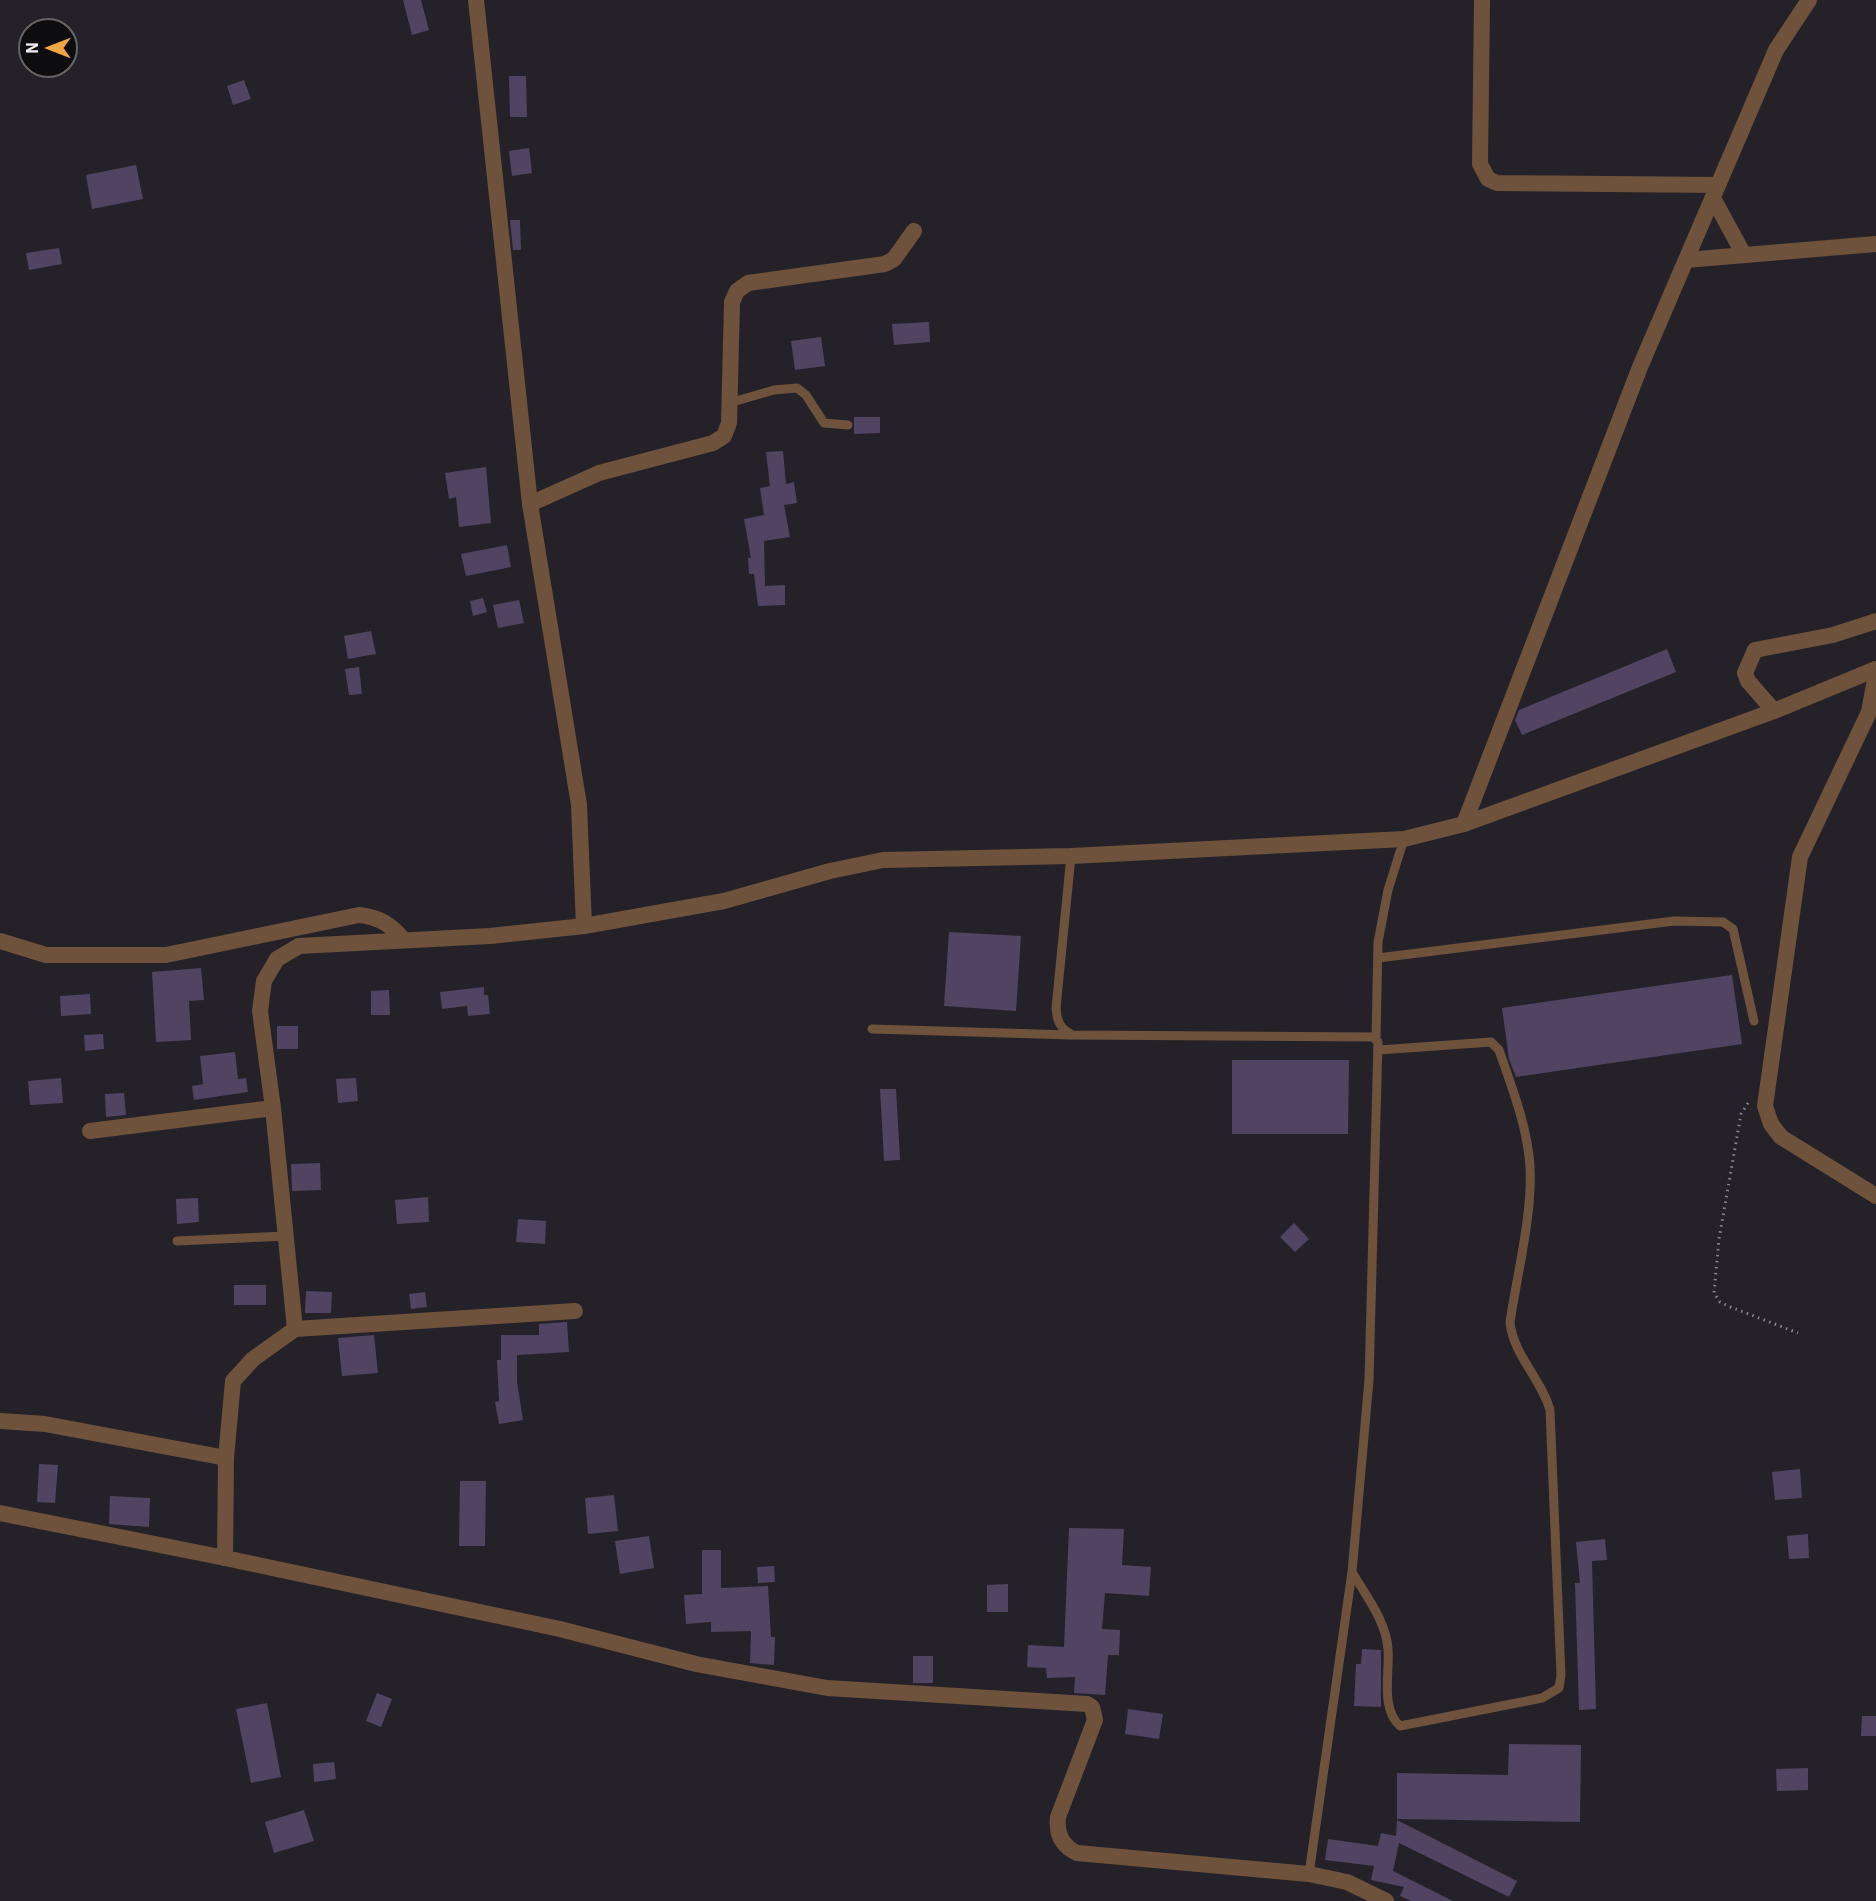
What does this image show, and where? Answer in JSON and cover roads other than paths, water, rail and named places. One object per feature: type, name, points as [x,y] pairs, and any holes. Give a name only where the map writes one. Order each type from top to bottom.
[{"type":"street","points":[[476,0],[530,504],[579,805],[584,926]]},
{"type":"street","points":[[1482,0],[1480,164],[1488,179],[1497,183],[1715,191]]},
{"type":"street","points":[[1464,824],[1640,367],[1776,50],[1809,0]]},
{"type":"street","points":[[1715,191],[1744,255]]},
{"type":"street","points":[[530,504],[599,473],[713,443],[724,436],[729,423],[732,302],[737,291],[748,283],[885,264],[894,259],[914,231]]},
{"type":"street","points":[[1686,260],[1876,244]]},
{"type":"street","points":[[1774,711],[1748,681],[1745,673],[1755,650],[1833,635],[1876,621]]},
{"type":"street","points":[[295,1329],[273,1108],[260,1011],[264,981],[277,959],[299,946],[490,936],[584,926],[724,901],[830,871],[883,860],[1071,856],[1404,839],[1464,824],[1774,711],[1876,669]]},
{"type":"street","points":[[1876,674],[1869,712],[1800,857],[1765,1106],[1771,1124],[1781,1137],[1876,1196]]},
{"type":"street","points":[[0,942],[46,955],[166,955],[359,915],[377,917],[393,927],[404,940]]},
{"type":"street","points":[[90,1131],[273,1108]]},
{"type":"street","points":[[225,1558],[226,1458],[233,1382],[253,1359],[295,1329],[575,1311]]},
{"type":"street","points":[[0,1421],[45,1424],[226,1458]]},
{"type":"street","points":[[0,1513],[560,1629],[696,1664],[827,1688],[1087,1704],[1092,1707],[1095,1720],[1056,1828],[1066,1848],[1077,1853],[1309,1874],[1347,1882],[1386,1901]]},
{"type":"lane","points":[[729,403],[774,390],[797,388],[806,395],[824,423],[848,425]]},
{"type":"lane","points":[[1309,1874],[1352,1572],[1370,1380],[1379,1050],[1376,1039],[1378,942],[1388,890],[1404,839]]},
{"type":"lane","points":[[1071,856],[1056,1008],[1060,1026],[1073,1035]]},
{"type":"lane","points":[[1378,958],[1674,921],[1723,922],[1732,929],[1754,1021]]},
{"type":"lane","points":[[872,1029],[1073,1035],[1376,1039]]},
{"type":"lane","points":[[1352,1572],[1382,1623],[1388,1647],[1389,1707],[1392,1719],[1400,1726],[1542,1698],[1559,1688],[1561,1675],[1550,1410],[1544,1389],[1512,1338],[1510,1322],[1529,1195],[1530,1166],[1524,1123],[1499,1050],[1491,1042],[1379,1050]]},
{"type":"lane","points":[[177,1241],[286,1236]]}]
